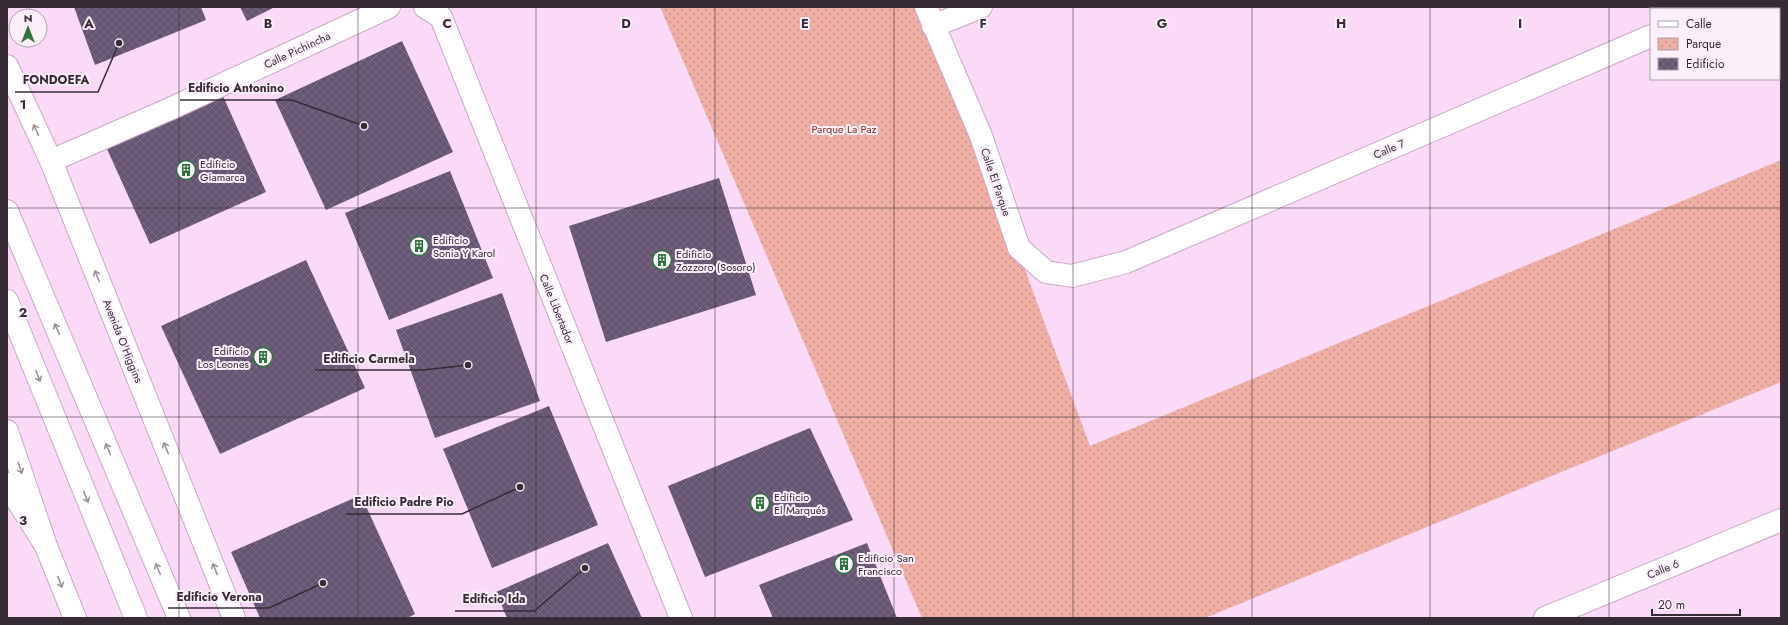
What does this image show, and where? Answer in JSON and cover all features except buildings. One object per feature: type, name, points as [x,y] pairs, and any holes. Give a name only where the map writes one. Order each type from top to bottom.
[{"type":"main road","name":"Calle Pichincha","points":[[51,161],[172,108],[389,7]]},
{"type":"main road","name":"Calle Libertador","points":[[425,7],[441,17],[681,618]]},
{"type":"main road","points":[[930,16],[981,7]]},
{"type":"main road","name":"Calle El Parque","points":[[930,16],[981,136],[1019,248],[1046,272],[1072,276],[1126,262]]},
{"type":"main road","name":"Calle 7","points":[[1126,262],[1650,36]]},
{"type":"main road","name":"Avenida O'Higgins","points":[[7,66],[51,161],[234,618]]},
{"type":"main road","points":[[7,211],[178,618]]},
{"type":"main road","points":[[7,301],[136,618]]},
{"type":"main road","points":[[7,431],[46,546],[75,618]]},
{"type":"main road","points":[[7,484],[46,546]]},
{"type":"main road","name":"Calle 6","points":[[1545,618],[1781,520]]},
{"type":"green space","name":"Parque La Paz","points":[[660,7],[924,7],[976,137],[1090,446],[1781,160],[1781,382],[1205,618],[922,618]]},
{"type":"place","name":"FONDOEFA","points":[[119,43]]},
{"type":"place","name":"Edificio Antonino","points":[[364,126]]},
{"type":"place","name":"Edificio Giamarca","points":[[186,170]]},
{"type":"place","name":"Edificio Sonia Y Karol","points":[[419,246]]},
{"type":"place","name":"Edificio Zozzoro (Sosoro)","points":[[662,260]]},
{"type":"place","name":"Edificio Los Leones","points":[[263,357]]},
{"type":"place","name":"Edificio Carmela","points":[[468,365]]},
{"type":"place","name":"Edificio Padre Pio","points":[[520,487]]},
{"type":"place","name":"Edificio El Marqués","points":[[760,503]]},
{"type":"place","name":"Edificio San Francisco","points":[[844,564]]},
{"type":"place","name":"Edificio Ida","points":[[585,568]]},
{"type":"place","name":"Edificio Verona","points":[[323,583]]}]
